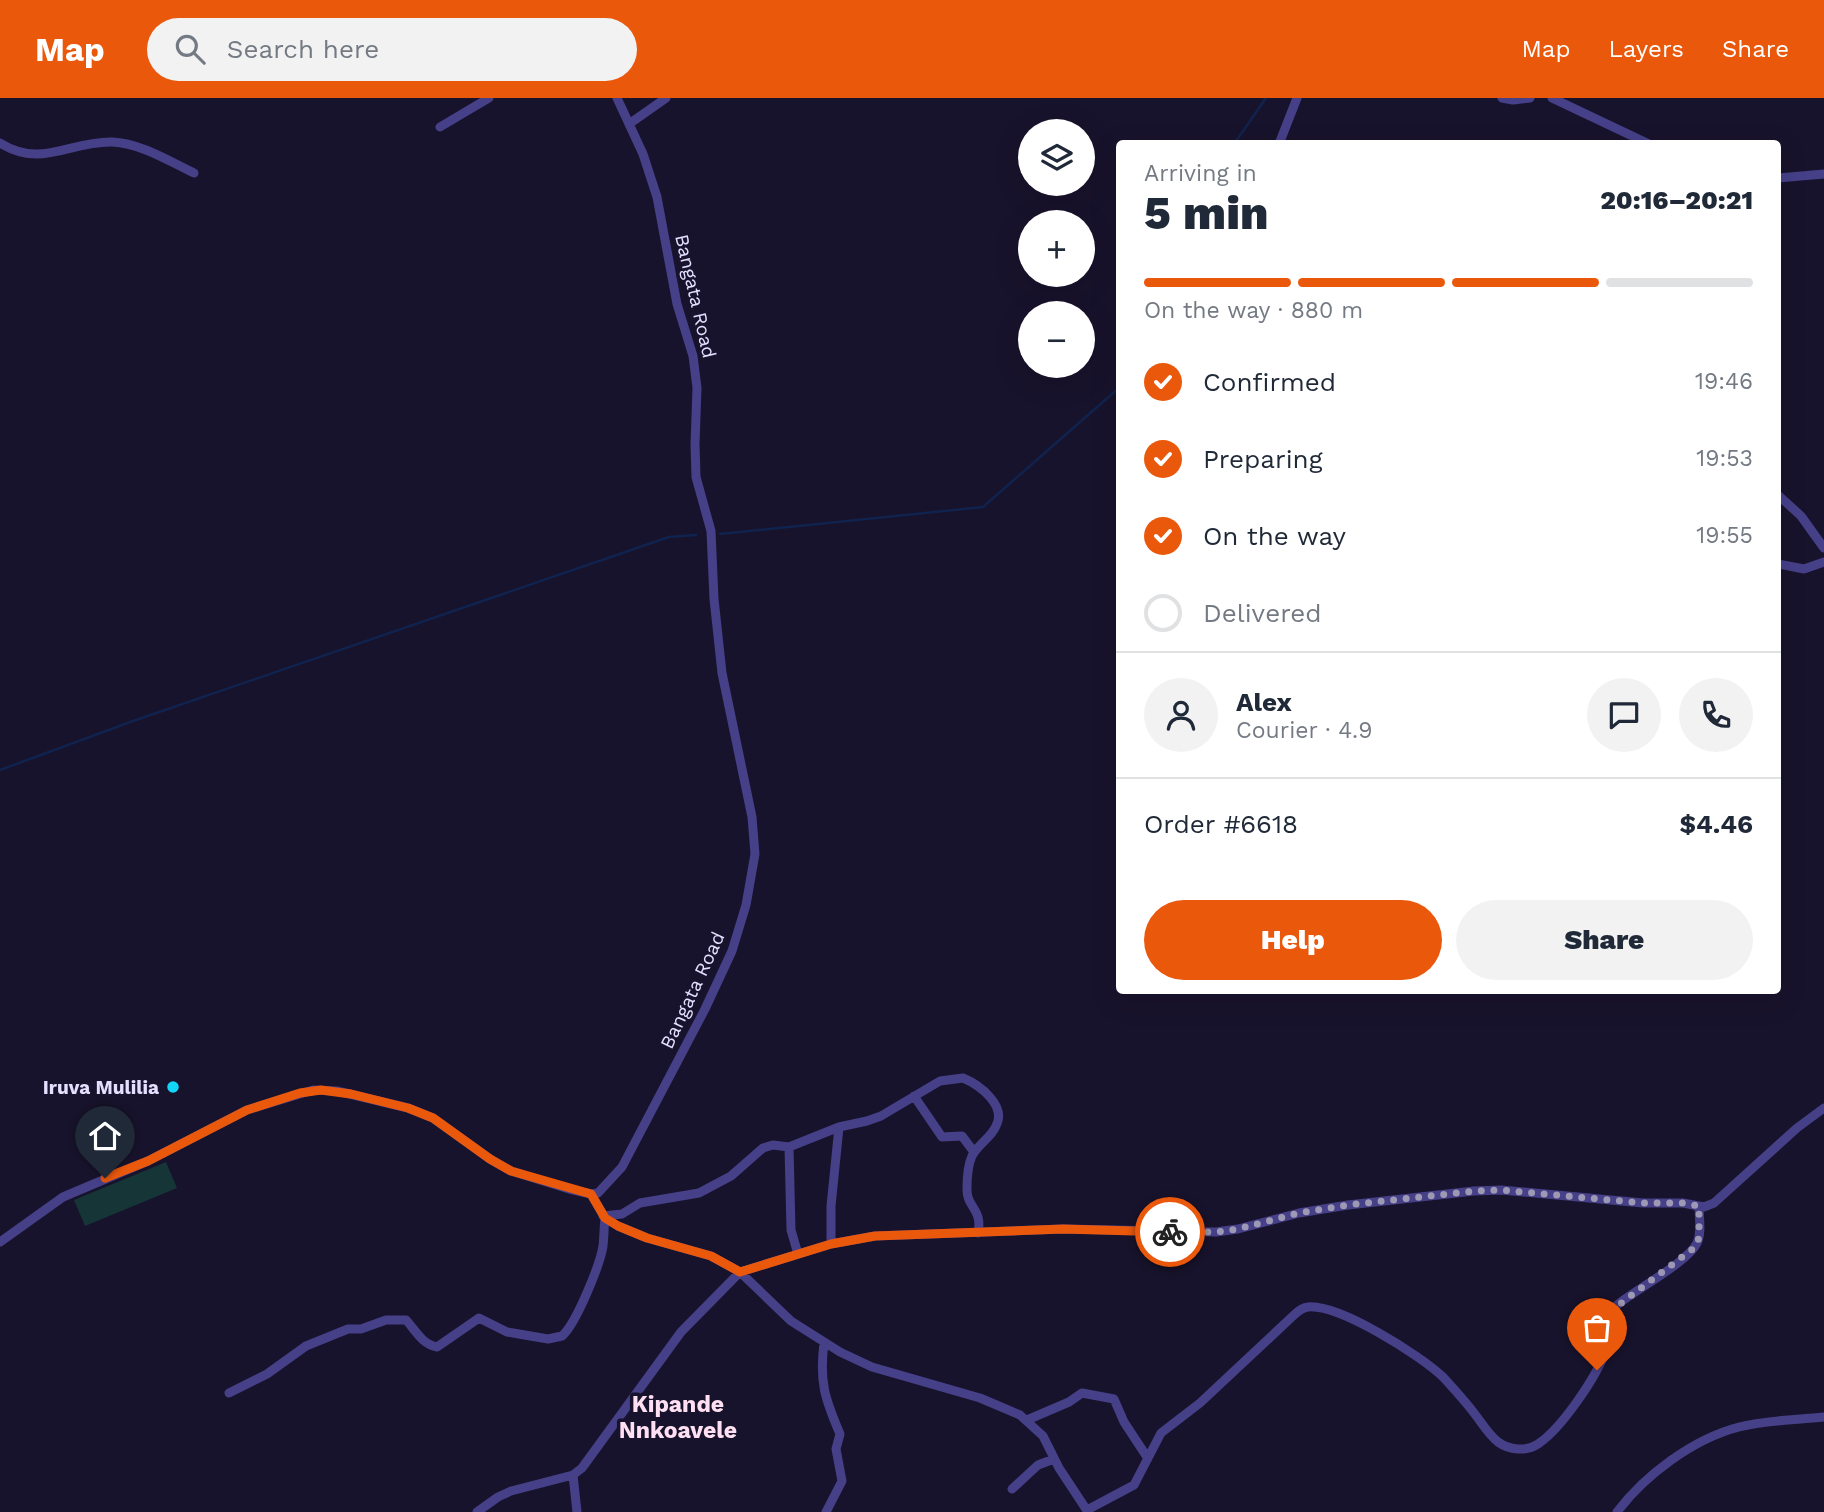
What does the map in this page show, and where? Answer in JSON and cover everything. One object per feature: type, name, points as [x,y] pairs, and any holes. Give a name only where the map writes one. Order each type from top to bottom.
[{"type":"street","points":[[440,127],[489,98]]},
{"type":"street","name":"Bangata Road","points":[[591,1194],[603,1189],[622,1167],[723,973],[737,940],[755,854],[752,817],[722,673],[715,611],[712,539],[696,477],[695,363],[674,292],[657,197],[643,154],[617,98]]},
{"type":"street","points":[[629,124],[666,98]]},
{"type":"street","points":[[1281,140],[1297,98]]},
{"type":"street","points":[[1502,98],[1530,98]]},
{"type":"street","points":[[1552,98],[1641,140]]},
{"type":"street","points":[[0,143],[14,152],[43,155],[112,142],[131,145],[194,173]]},
{"type":"street","points":[[1781,178],[1824,174]]},
{"type":"street","points":[[1781,498],[1801,516],[1824,548]]},
{"type":"street","points":[[1781,565],[1804,569],[1824,562]]},
{"type":"street","points":[[604,1217],[622,1214],[640,1203],[699,1193],[731,1176],[763,1148],[773,1145],[789,1147],[839,1127],[881,1116],[940,1081],[963,1078],[995,1103],[999,1112],[996,1127],[981,1142],[969,1165],[967,1190],[970,1202],[980,1216],[978,1233]]},
{"type":"street","points":[[0,1242],[64,1197],[148,1161],[247,1110],[313,1090],[337,1091],[408,1108],[433,1118],[511,1171],[591,1194],[604,1217],[602,1249],[574,1320],[562,1336],[548,1339],[502,1330],[478,1318],[443,1344],[432,1346],[420,1337],[407,1320],[386,1320],[361,1329],[348,1329],[306,1346],[267,1374],[229,1393]]},
{"type":"street","points":[[914,1096],[942,1137],[960,1135],[974,1153]]},
{"type":"street","points":[[477,1512],[498,1496],[573,1475],[589,1460],[681,1332],[740,1272],[831,1244],[875,1236],[930,1233],[1088,1229],[1216,1232],[1348,1205],[1475,1191],[1511,1191],[1709,1206],[1797,1128],[1824,1108]]},
{"type":"street","points":[[831,1244],[831,1206],[839,1127]]},
{"type":"street","points":[[789,1147],[790,1230],[798,1254]]},
{"type":"street","points":[[604,1217],[647,1238],[711,1256],[740,1272],[792,1321],[824,1343],[872,1367],[1010,1409],[1027,1420],[1043,1436],[1054,1459],[1087,1511],[1134,1485],[1156,1440],[1168,1426],[1200,1403],[1294,1315],[1309,1307],[1330,1310],[1360,1323],[1436,1371],[1499,1442],[1514,1448],[1534,1446],[1561,1420],[1597,1370],[1608,1345],[1610,1316],[1615,1307],[1651,1282],[1697,1244],[1699,1206]]},
{"type":"street","points":[[824,1343],[824,1394],[840,1434],[836,1449],[842,1475],[839,1488],[826,1512]]},
{"type":"street","points":[[1027,1420],[1069,1402],[1080,1393],[1111,1397],[1147,1457]]},
{"type":"street","points":[[1617,1512],[1650,1477],[1715,1435],[1740,1426],[1824,1417]]},
{"type":"street","points":[[1012,1489],[1038,1465],[1054,1459]]},
{"type":"street","points":[[573,1475],[577,1512]]},
{"type":"green space","points":[[166,1162],[177,1188],[85,1226],[74,1200]]},
{"type":"waterway","points":[[1237,140],[1266,98]]},
{"type":"waterway","points":[[720,534],[983,507],[1116,391]]},
{"type":"waterway","points":[[0,770],[133,721],[669,537],[696,535]]},
{"type":"way so far","points":[[1170,1232],[1216,1232],[1348,1205],[1475,1191],[1501,1190],[1699,1206],[1699,1238],[1694,1248],[1612,1310],[1608,1345],[1597,1370]]},
{"type":"place","name":"Iruva Mulilia","points":[[173,1087]]},
{"type":"district","name":"Kipande Nnkoavele","points":[[678,1417]]},
{"type":"route","points":[[105,1178],[148,1161],[247,1110],[300,1093],[321,1090],[394,1104],[424,1114],[511,1171],[591,1194],[605,1218],[618,1226],[647,1238],[701,1252],[740,1272],[831,1244],[875,1236],[1063,1229],[1170,1232]]}]
